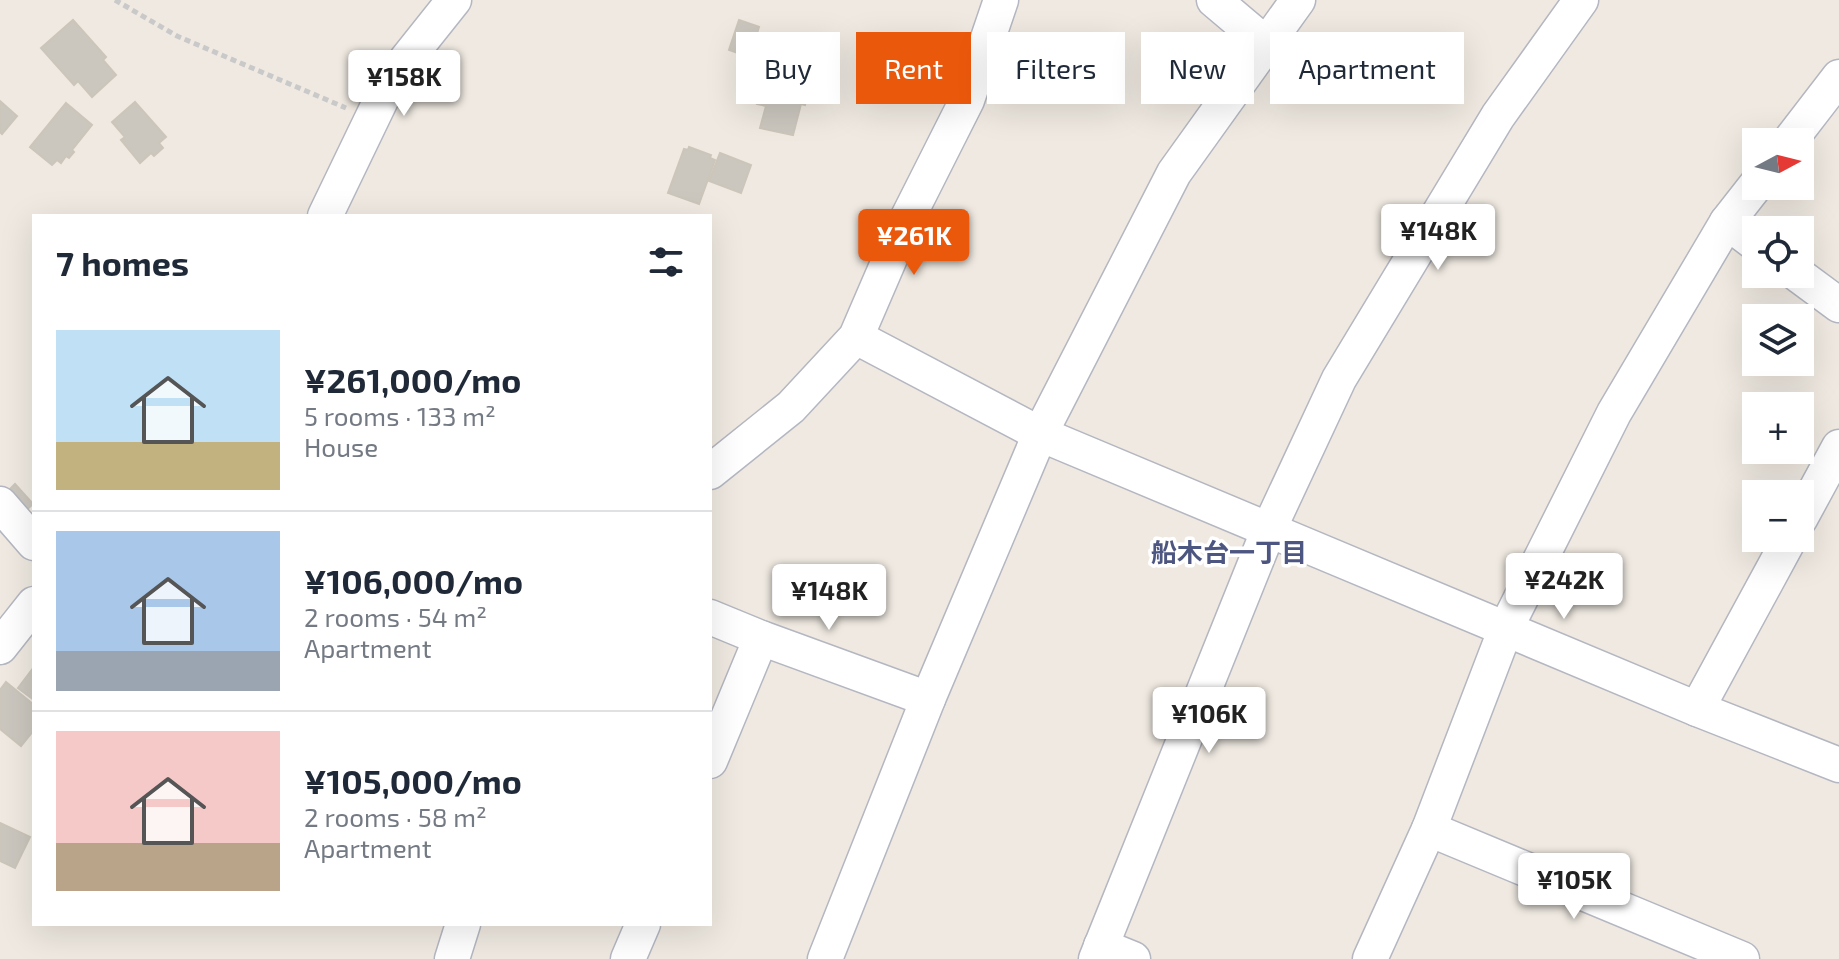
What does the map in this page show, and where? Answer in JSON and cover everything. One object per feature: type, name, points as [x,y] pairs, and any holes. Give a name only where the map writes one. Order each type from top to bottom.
[{"type":"street","points":[[326,214],[391,79],[454,0]]},
{"type":"street","points":[[712,470],[791,407],[856,337],[906,221],[967,100],[1001,0]]},
{"type":"street","points":[[1214,0],[1266,44]]},
{"type":"street","points":[[825,959],[928,699],[1040,434],[1174,173],[1298,0]]},
{"type":"street","points":[[1133,959],[1099,953],[1269,529],[1339,379],[1498,116],[1581,0]]},
{"type":"street","points":[[1800,128],[1839,77]]},
{"type":"street","points":[[1370,959],[1429,829],[1506,628],[1614,413],[1727,222],[1744,200]]},
{"type":"street","points":[[1727,222],[1742,233]]},
{"type":"street","points":[[1814,287],[1839,305]]},
{"type":"street","points":[[856,337],[1040,434],[1697,709],[1839,765]]},
{"type":"street","points":[[1814,493],[1839,447]]},
{"type":"street","points":[[0,504],[32,541]]},
{"type":"street","points":[[1697,709],[1782,552]]},
{"type":"street","points":[[0,647],[32,607]]},
{"type":"street","points":[[712,618],[928,699]]},
{"type":"street","points":[[712,756],[761,638]]},
{"type":"street","points":[[1429,829],[1742,959]]},
{"type":"street","points":[[452,959],[462,926]]},
{"type":"street","points":[[628,959],[642,926]]},
{"type":"path","points":[[115,0],[177,36],[371,119]]},
{"type":"building","points":[[73,20],[106,57],[103,60],[116,75],[92,97],[78,81],[74,85],[41,48]]},
{"type":"building","points":[[739,20],[759,27],[758,32],[736,32],[736,52],[729,50]]},
{"type":"building","points":[[0,101],[17,116],[2,134],[0,132]]},
{"type":"building","points":[[135,102],[166,137],[159,143],[163,148],[140,163],[121,140],[125,137],[112,122]]},
{"type":"building","points":[[66,103],[92,125],[69,158],[66,156],[61,163],[57,160],[52,165],[30,147]]},
{"type":"building","points":[[757,104],[801,104],[793,135],[760,128],[766,106]]},
{"type":"building","points":[[689,147],[711,155],[710,158],[715,160],[699,204],[668,193],[684,149],[688,150]]},
{"type":"building","points":[[720,153],[751,165],[741,193],[709,181]]},
{"type":"building","points":[[15,484],[32,505],[23,513],[6,493]]},
{"type":"building","points":[[32,670],[32,698],[18,688]]},
{"type":"building","points":[[6,682],[32,703],[32,732],[21,746],[0,729],[0,690]]},
{"type":"building","points":[[0,823],[30,837],[15,868],[0,861]]},
{"type":"district","name":"船木台一丁目","points":[[1229,551]]}]
